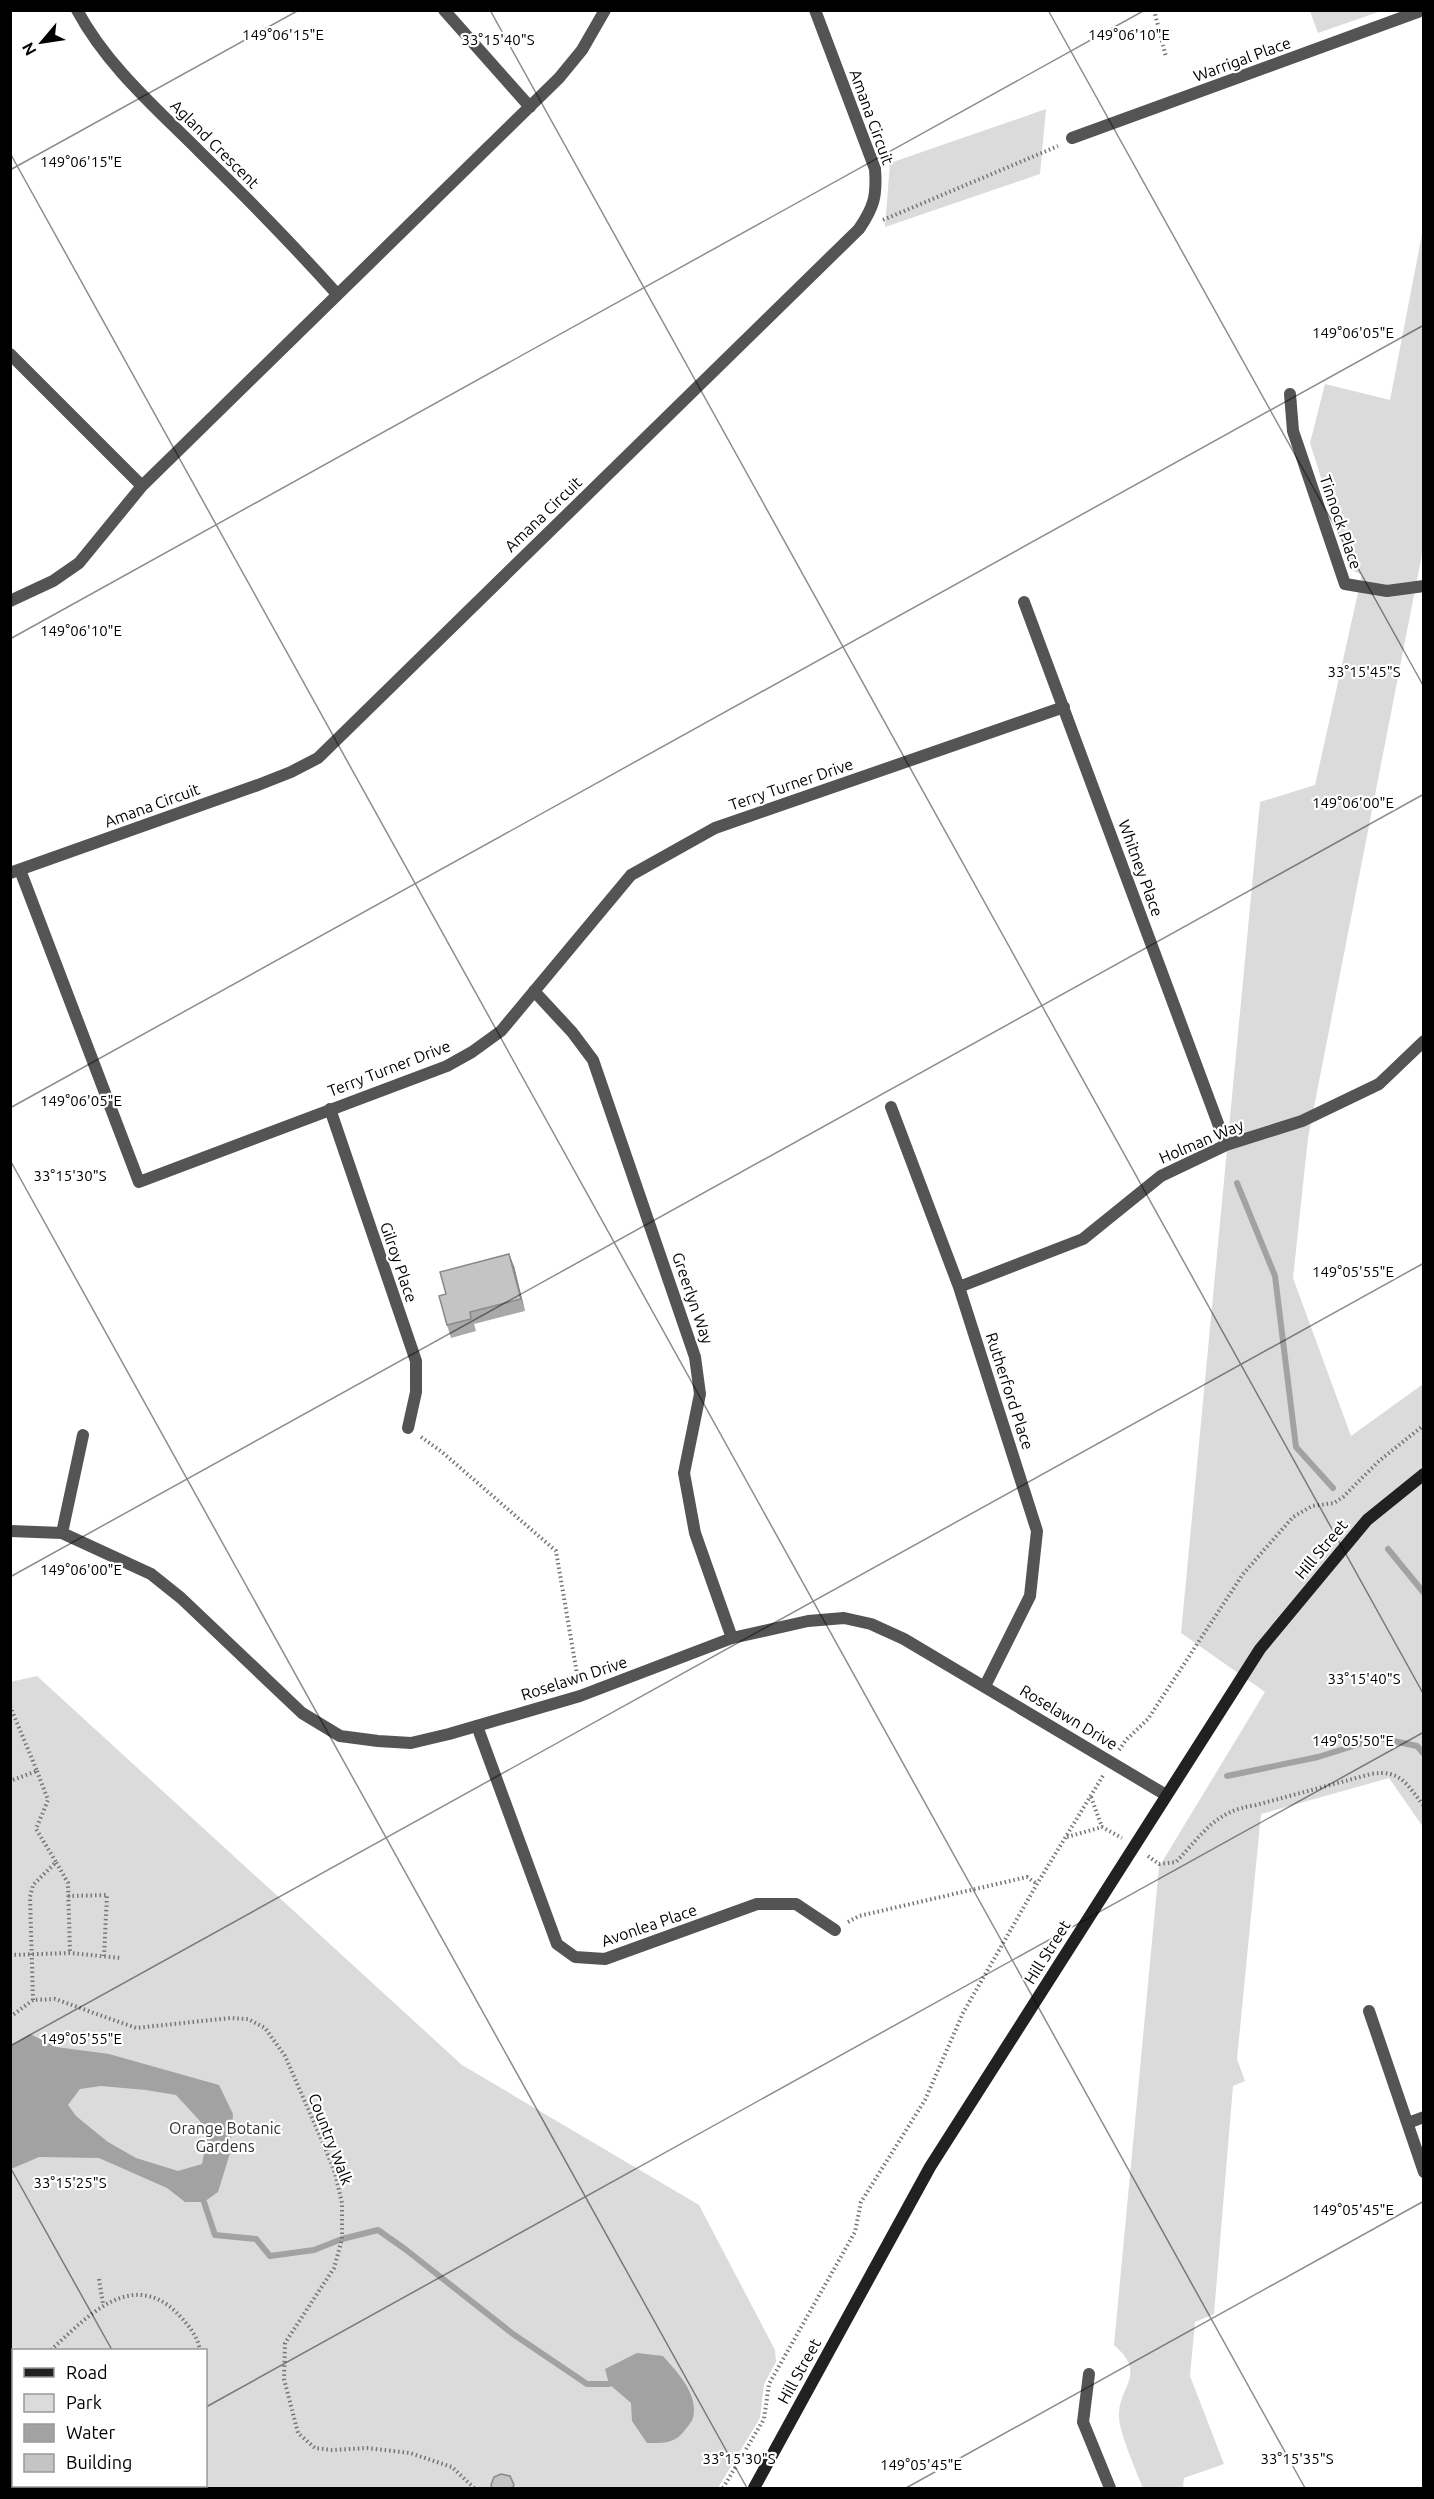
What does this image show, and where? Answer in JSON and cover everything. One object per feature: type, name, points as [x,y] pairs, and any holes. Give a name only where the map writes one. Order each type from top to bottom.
[{"type":"main road","name":"Hill Street","points":[[754,2488],[930,2167],[1260,1649],[1367,1520],[1424,1474]]},
{"type":"street","name":"Agland Crescent","points":[[77,10],[87,28],[123,76],[282,233],[337,294]]},
{"type":"street","points":[[444,10],[530,107]]},
{"type":"street","points":[[10,601],[53,581],[79,563],[142,486],[559,78],[582,50],[605,10]]},
{"type":"street","name":"Amana Circuit","points":[[15,872],[258,785],[318,758],[860,229],[872,210],[877,188],[875,169],[815,10]]},
{"type":"street","name":"Warrigal Place","points":[[1072,138],[1423,10]]},
{"type":"street","points":[[10,354],[142,486]]},
{"type":"street","name":"Tinnock Place","points":[[1290,394],[1293,431],[1345,584],[1387,591],[1424,586]]},
{"type":"street","name":"Whitney Place","points":[[1024,602],[1226,1145]]},
{"type":"street","name":"Terry Turner Drive","points":[[15,872],[139,1182],[447,1066],[472,1052],[501,1031],[631,875],[715,828],[1064,707]]},
{"type":"street","name":"Greerlyn Way","points":[[534,991],[572,1032],[593,1060],[695,1357],[700,1394],[684,1473],[695,1533],[732,1638]]},
{"type":"street","name":"Holman Way","points":[[959,1287],[1083,1239],[1161,1176],[1226,1145],[1302,1121],[1379,1084],[1424,1041]]},
{"type":"street","name":"Rutherford Place","points":[[891,1107],[959,1287],[1037,1531],[1030,1596],[986,1686]]},
{"type":"street","name":"Gilroy Place","points":[[330,1109],[416,1361],[416,1392],[408,1428]]},
{"type":"street","points":[[62,1533],[83,1435]]},
{"type":"street","name":"Roselawn Drive","points":[[10,1531],[62,1533],[151,1574],[182,1598],[302,1713],[340,1736],[411,1743],[580,1696],[732,1638],[808,1621],[844,1618],[871,1624],[904,1639],[1166,1795]]},
{"type":"street","name":"Avonlea Place","points":[[477,1726],[557,1944],[575,1957],[605,1959],[757,1904],[796,1904],[835,1930]]},
{"type":"street","points":[[1369,2012],[1424,2172]]},
{"type":"street","points":[[1408,2123],[1424,2117]]},
{"type":"street","points":[[1089,2374],[1083,2422],[1110,2488]]},
{"type":"path","points":[[1154,10],[1166,57]]},
{"type":"path","points":[[866,219],[879,222],[1050,150],[1072,138]]},
{"type":"path","points":[[723,2488],[764,2419],[769,2384],[855,2232],[861,2202],[925,2100],[963,2013],[1037,1884],[1112,1761],[1126,1740],[1148,1719],[1243,1574],[1293,1517],[1312,1506],[1334,1503],[1379,1461],[1424,1425]]},
{"type":"path","points":[[408,1428],[442,1452],[556,1551],[580,1696]]},
{"type":"path","points":[[10,1706],[48,1800],[36,1829],[68,1882],[70,1953]]},
{"type":"path","points":[[10,1781],[37,1771]]},
{"type":"path","points":[[1091,1797],[1102,1827],[1159,1864],[1176,1862],[1216,1818],[1238,1807],[1385,1772],[1392,1773],[1405,1782],[1424,1806]]},
{"type":"path","points":[[1066,1837],[1102,1827]]},
{"type":"path","points":[[10,2017],[33,2001],[30,1897],[33,1885],[56,1862]]},
{"type":"path","points":[[835,1930],[859,1916],[1027,1877],[1037,1884]]},
{"type":"path","points":[[68,1896],[107,1895],[104,1956]]},
{"type":"path","points":[[10,1955],[70,1953],[120,1958]]},
{"type":"path","name":"Country Walk","points":[[33,2001],[55,1999],[136,2028],[230,2018],[248,2019],[265,2028],[285,2056],[335,2172],[342,2203],[342,2239],[334,2268],[285,2343],[284,2379],[298,2433],[315,2448],[332,2451],[367,2448],[410,2453],[452,2468],[474,2488]]},
{"type":"path","points":[[99,2279],[103,2304]]},
{"type":"path","points":[[52,2349],[103,2304],[125,2296],[148,2295],[168,2305],[184,2320],[199,2343],[200,2349]]},
{"type":"green space","points":[[1310,11],[1381,11],[1318,33]]},
{"type":"green space","points":[[1046,109],[1040,174],[885,227],[890,163]]},
{"type":"green space","points":[[1423,229],[1423,549],[1308,1138],[1293,1278],[1351,1436],[1423,1384],[1423,1827],[1389,1778],[1261,1814],[1237,2059],[1245,2081],[1233,2086],[1214,2314],[1195,2322],[1190,2376],[1224,2464],[1184,2478],[1183,2488],[1143,2488],[1125,2442],[1119,2417],[1122,2397],[1129,2381],[1129,2365],[1124,2355],[1114,2345],[1159,1867],[1265,1692],[1181,1633],[1260,802],[1315,785],[1362,575],[1350,569],[1310,443],[1325,384],[1390,400]]},
{"type":"green space","name":"Orange Botanic Gardens","points":[[37,1676],[462,2065],[699,2205],[775,2350],[776,2362],[764,2384],[760,2418],[718,2488],[11,2488],[10,1682]]},
{"type":"water","points":[[30,2034],[56,2047],[109,2054],[219,2085],[233,2114],[230,2153],[218,2192],[204,2202],[185,2202],[167,2188],[99,2158],[39,2157],[11,2169],[11,2046]],"holes":[[[101,2086],[176,2095],[200,2121],[206,2143],[202,2164],[178,2171],[136,2158],[108,2142],[76,2116],[68,2105],[80,2089]]]},
{"type":"water","points":[[637,2353],[663,2356],[690,2392],[693,2400],[693,2418],[681,2435],[673,2440],[663,2443],[647,2443],[632,2421],[631,2403],[609,2384],[605,2369]]},
{"type":"building","points":[[509,1254],[521,1299],[470,1312],[471,1319],[447,1325],[439,1296],[446,1294],[440,1272]]},
{"type":"building","points":[[501,2474],[510,2476],[514,2485],[512,2488],[492,2488],[494,2477]]},
{"type":"waterway","points":[[1237,1183],[1275,1276],[1296,1447],[1333,1488]]},
{"type":"waterway","points":[[1388,1549],[1424,1593]]},
{"type":"waterway","points":[[1227,1776],[1318,1757],[1379,1738],[1417,1746],[1424,1754]]},
{"type":"waterway","points":[[204,2202],[215,2235],[256,2239],[270,2256],[314,2250],[342,2239],[378,2230],[513,2334],[587,2384],[609,2384]]}]
